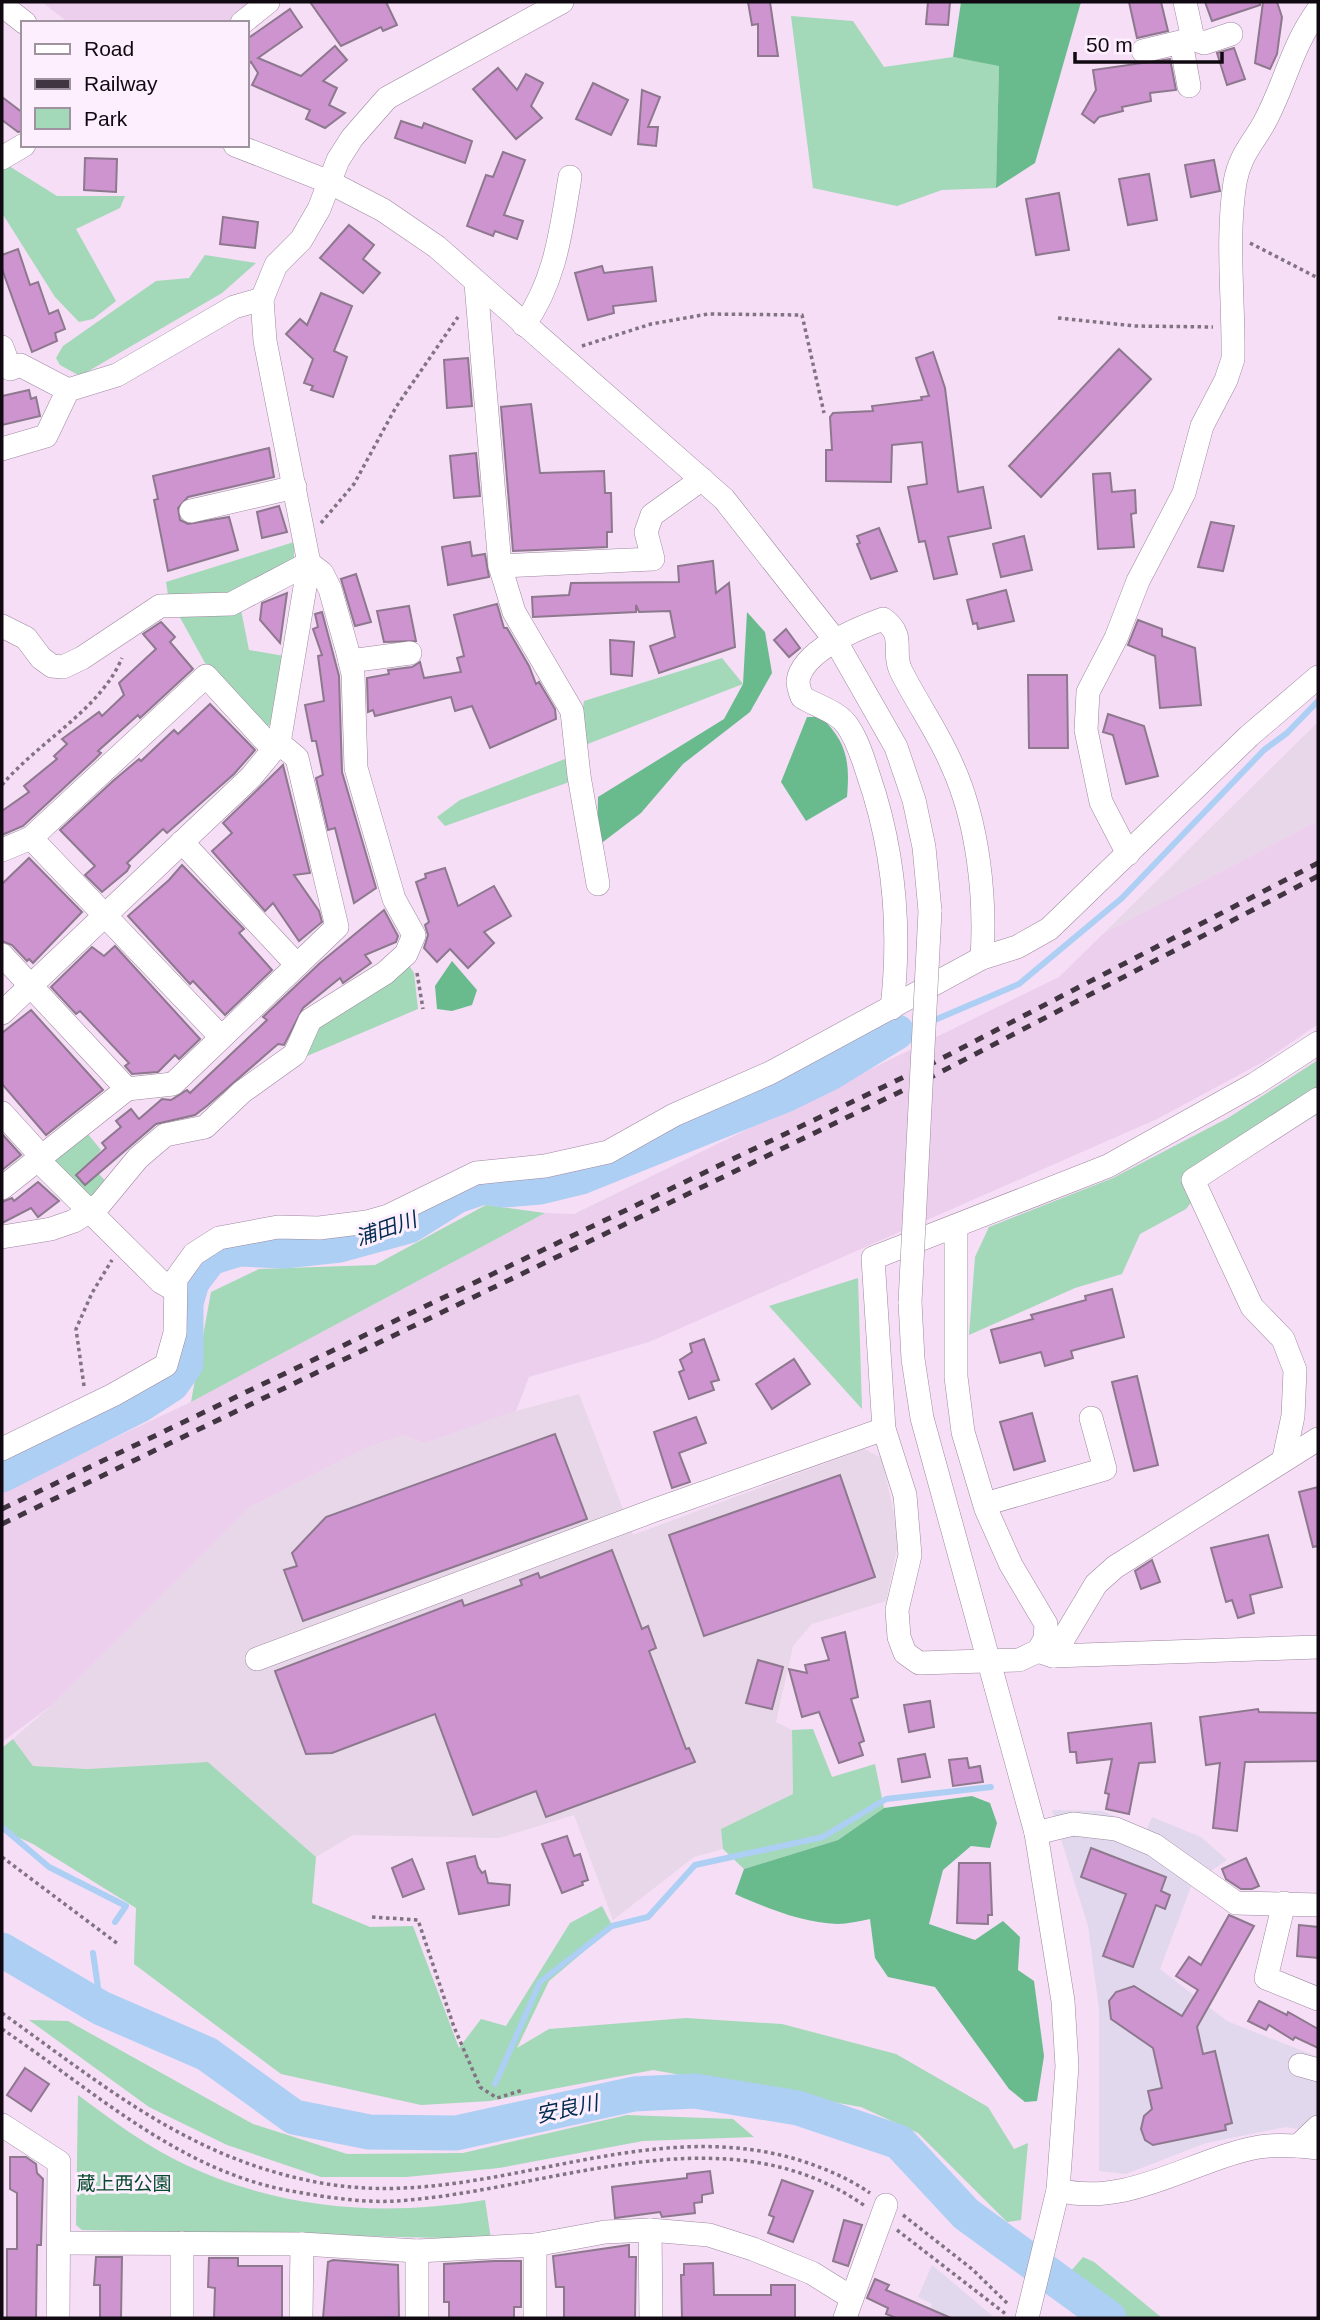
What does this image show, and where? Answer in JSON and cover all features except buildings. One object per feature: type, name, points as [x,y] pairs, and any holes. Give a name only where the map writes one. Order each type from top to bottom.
[{"type":"street","points":[[244,21],[268,2]]},
{"type":"street","points":[[2,1013],[251,777],[277,746],[309,563],[265,341],[262,299],[276,265],[301,240],[352,138],[387,98],[562,2]]},
{"type":"street","points":[[1185,2],[1189,86]]},
{"type":"street","points":[[2,5],[22,21]]},
{"type":"street","points":[[1128,855],[1101,802],[1086,730],[1088,692],[1116,638],[1138,581],[1184,493],[1202,426],[1226,380],[1233,359],[1233,234],[1235,184],[1241,157],[1263,125],[1298,40],[1318,10]]},
{"type":"street","points":[[1143,51],[1187,40],[1204,43],[1231,34]]},
{"type":"street","points":[[2,158],[21,147]]},
{"type":"street","points":[[240,147],[329,182],[383,210],[437,247],[724,499],[835,640],[896,747],[914,800],[924,846],[930,911],[910,1302],[913,1359],[922,1418],[1036,1833],[1063,2001],[1067,2066],[1058,2190],[1019,2314]]},
{"type":"street","points":[[524,325],[538,305],[556,260],[570,177]]},
{"type":"street","points":[[476,284],[500,566],[514,612],[572,711],[579,776],[598,884]]},
{"type":"street","points":[[2,347],[10,369],[20,365],[68,390],[117,375],[234,307],[262,299]]},
{"type":"street","points":[[2,449],[46,436],[68,390]]},
{"type":"street","points":[[500,566],[653,559],[646,532],[652,516],[702,480]]},
{"type":"street","points":[[191,511],[295,487]]},
{"type":"street","points":[[2,626],[26,638],[41,658],[52,666],[63,667],[82,658],[160,606],[231,604],[309,563]]},
{"type":"street","points":[[2,1237],[51,1229],[90,1211],[115,1189],[138,1158],[165,1135],[205,1127],[242,1092],[295,1054],[310,1020],[385,973],[406,954],[414,935],[394,899],[356,768],[350,661],[330,589],[322,573],[309,563]]},
{"type":"street","points":[[892,1008],[896,975],[895,898],[879,805],[847,725],[835,713],[802,697],[798,682],[804,665],[835,640],[883,619],[892,626],[899,644],[899,667],[953,766],[969,816],[985,921],[982,958]]},
{"type":"street","points":[[350,661],[410,653]]},
{"type":"street","points":[[2,850],[31,838],[206,676],[277,746],[297,758],[337,927],[173,1084],[127,1089],[2,1188]]},
{"type":"street","points":[[2,1449],[91,1406],[166,1365],[175,1333],[176,1279],[194,1254],[219,1238],[278,1227],[319,1228],[367,1222],[388,1216],[476,1173],[545,1166],[608,1152],[674,1115],[770,1073],[982,958],[1017,947],[1049,929],[1249,736],[1318,677]]},
{"type":"street","points":[[31,838],[221,1038]]},
{"type":"street","points":[[182,842],[297,965]]},
{"type":"street","points":[[2,955],[127,1089]]},
{"type":"street","points":[[1318,1043],[1245,1090],[1108,1166],[873,1258],[884,1429],[905,1495],[910,1555],[897,1610],[899,1637],[905,1653],[919,1663],[1019,1660],[1045,1653],[1318,1647]]},
{"type":"street","points":[[1284,1458],[1293,1416],[1294,1370],[1283,1339],[1252,1307],[1193,1180],[1318,1099]]},
{"type":"street","points":[[2,1112],[40,1158],[90,1211],[161,1282],[175,1290]]},
{"type":"street","points":[[956,1226],[956,1377],[963,1432],[985,1504],[1011,1565],[1046,1624],[1045,1653]]},
{"type":"street","points":[[985,1504],[1105,1469],[1091,1418]]},
{"type":"street","points":[[257,1659],[655,1510],[884,1429]]},
{"type":"street","points":[[1045,1653],[1096,1584],[1115,1567],[1318,1438]]},
{"type":"street","points":[[1036,1833],[1073,1824],[1116,1829],[1154,1846],[1236,1903],[1318,1905]]},
{"type":"street","points":[[1284,1903],[1266,1978],[1318,1999]]},
{"type":"street","points":[[2,2125],[59,2162],[58,2318]]},
{"type":"street","points":[[1058,2190],[1074,2194],[1130,2190],[1259,2147],[1308,2147],[1318,2126]]},
{"type":"street","points":[[59,2243],[302,2244],[417,2251],[535,2245],[605,2232],[650,2230],[709,2235],[753,2249],[812,2273],[848,2308],[884,2211]]},
{"type":"street","points":[[650,2230],[651,2318]]},
{"type":"street","points":[[182,2244],[182,2318]]},
{"type":"street","points":[[302,2244],[302,2318]]},
{"type":"street","points":[[535,2245],[535,2318]]},
{"type":"street","points":[[417,2251],[417,2318]]},
{"type":"path","points":[[1233,234],[1318,278]]},
{"type":"path","points":[[305,540],[354,484],[396,407],[459,314]]},
{"type":"path","points":[[557,354],[650,324],[708,314],[802,315],[824,412]]},
{"type":"path","points":[[1058,318],[1135,326],[1234,327]]},
{"type":"path","points":[[2,785],[35,749],[102,691],[124,651]]},
{"type":"path","points":[[406,954],[416,967],[423,1009]]},
{"type":"path","points":[[91,1406],[84,1389],[76,1329],[92,1293],[115,1255],[119,1238]]},
{"type":"path","points":[[2,1857],[118,1944]]},
{"type":"path","points":[[372,1917],[418,1920],[454,2027],[480,2087],[497,2098],[523,2090]]},
{"type":"path","points":[[2,2013],[172,2132],[281,2175],[329,2185],[407,2187],[466,2180],[640,2149],[719,2145],[779,2154],[824,2168],[857,2184],[884,2211],[1019,2314]]},
{"type":"path","points":[[2,2029],[172,2148],[288,2191],[338,2198],[394,2201],[462,2194],[690,2156],[733,2158],[815,2177],[884,2211],[972,2269],[1019,2314]]},
{"type":"shaded area","points":[[42,2],[255,2],[231,21],[66,21]]},
{"type":"shaded area","points":[[1318,722],[1318,821],[1104,933]]},
{"type":"shaded area","points":[[1318,821],[1318,1024],[1263,1062],[1157,1119],[649,1342],[529,1377],[516,1411],[425,1443],[403,1435],[363,1449],[248,1508],[52,1705],[2,1742],[2,1491],[191,1402],[545,1213],[574,1214],[1059,977],[1104,933]]},
{"type":"shaded area","points":[[579,1394],[633,1535],[864,1449],[882,1458],[899,1539],[886,1601],[812,1624],[793,1646],[776,1722],[792,1730],[793,1794],[721,1829],[723,1849],[694,1857],[613,1920],[574,1815],[499,1838],[353,1835],[316,1857],[208,1762],[87,1769],[33,1766],[13,1739],[52,1705],[248,1508],[363,1449],[403,1435],[425,1443],[516,1411]]},
{"type":"shaded area","points":[[1052,1810],[1102,1811],[1147,1829],[1152,1817],[1201,1837],[1227,1860],[1192,1884],[1160,1969],[1227,2021],[1318,2057],[1318,2133],[1286,2127],[1206,2143],[1126,2174],[1099,2171],[1099,2009],[1088,1926]]},
{"type":"shaded area","points":[[932,2265],[995,2318],[927,2318],[932,2304],[918,2297]]},
{"type":"green space","points":[[961,2],[1081,2],[1035,163],[996,188],[999,66],[953,57]]},
{"type":"green space","points":[[791,16],[853,21],[884,67],[953,57],[999,65],[996,188],[942,190],[897,206],[813,188]]},
{"type":"green space","points":[[9,166],[57,196],[125,196],[120,208],[76,229],[116,301],[93,319],[79,322],[55,297],[2,213],[2,169]]},
{"type":"green space","points":[[205,255],[256,263],[222,293],[80,376],[60,365],[56,358],[63,346],[156,281],[189,278]]},
{"type":"green space","points":[[294,542],[294,562],[224,601],[169,601],[166,582]]},
{"type":"green space","points":[[241,610],[249,650],[284,656],[273,725],[260,726],[205,663],[177,612]]},
{"type":"green space","points":[[747,612],[765,632],[772,673],[750,712],[683,764],[641,813],[603,842],[597,841],[598,797],[724,719],[743,684]]},
{"type":"green space","points":[[722,658],[743,684],[585,745],[581,720],[584,701]]},
{"type":"green space","points":[[807,717],[821,717],[836,735],[845,753],[848,785],[847,797],[806,821],[781,782]]},
{"type":"green space","points":[[565,759],[572,781],[445,826],[437,817],[460,800]]},
{"type":"green space","points":[[406,961],[414,973],[418,1009],[300,1059],[318,1022]]},
{"type":"green space","points":[[452,961],[477,990],[472,1005],[452,1011],[437,1009],[435,986]]},
{"type":"green space","points":[[1318,1060],[1318,1114],[1209,1180],[1186,1209],[1140,1234],[1122,1274],[1075,1288],[969,1335],[975,1257],[989,1227],[1113,1178],[1228,1118]]},
{"type":"green space","points":[[87,1133],[101,1150],[89,1163],[111,1187],[91,1205],[48,1163]]},
{"type":"green space","points":[[486,1205],[545,1213],[191,1402],[211,1292],[259,1269],[375,1265]]},
{"type":"green space","points":[[858,1278],[862,1409],[769,1306]]},
{"type":"green space","points":[[813,1729],[832,1777],[875,1764],[884,1808],[838,1840],[744,1869],[723,1849],[721,1829],[793,1794],[792,1730]]},
{"type":"green space","points":[[13,1739],[33,1766],[87,1769],[208,1762],[316,1857],[312,1903],[370,1927],[413,1926],[459,2048],[481,2019],[506,2026],[570,1923],[602,1906],[613,1927],[549,1981],[517,2048],[549,2029],[686,2018],[782,2024],[896,2054],[988,2107],[1014,2149],[1028,2143],[1021,2220],[1007,2222],[918,2133],[861,2107],[653,2070],[490,2101],[421,2105],[281,2074],[134,1964],[136,1908],[33,1844],[2,1830],[2,1748]]},
{"type":"green space","points":[[972,1796],[990,1803],[997,1823],[990,1848],[971,1846],[943,1870],[929,1924],[975,1940],[1003,1921],[1020,1937],[1018,1970],[1034,1981],[1044,2056],[1037,2101],[1025,2102],[1009,2089],[935,1987],[888,1977],[875,1958],[870,1919],[837,1924],[811,1921],[735,1894],[744,1869],[838,1840],[884,1808]]},
{"type":"green space","points":[[29,2020],[68,2021],[253,2124],[347,2154],[463,2153],[627,2115],[733,2119],[754,2137],[643,2141],[499,2168],[406,2177],[321,2177],[227,2145],[149,2107]]},
{"type":"green space","name":"蔵上西公園","points":[[78,2095],[157,2150],[222,2180],[259,2192],[332,2206],[370,2208],[408,2208],[485,2200],[491,2239],[82,2230],[76,2225]]},
{"type":"green space","points":[[1083,2257],[1094,2262],[1162,2318],[1125,2318],[1071,2271]]},
{"type":"waterway","points":[[930,1022],[1019,984],[1122,898],[1264,750],[1287,733],[1318,701]]},
{"type":"waterway","points":[[897,1032],[920,1026]]},
{"type":"waterway","name":"浦田川","points":[[2,1475],[138,1406],[172,1384],[186,1364],[186,1303],[192,1282],[210,1258],[239,1249],[284,1251],[340,1245],[409,1226],[457,1196],[483,1187],[503,1190],[540,1187],[581,1177],[785,1095],[830,1073],[897,1032]]},
{"type":"waterway","points":[[495,2084],[540,1982],[612,1926],[648,1917],[695,1865],[823,1837],[886,1799],[991,1787]]},
{"type":"waterway","points":[[2,1827],[49,1867],[126,1906],[115,1922]]},
{"type":"waterway","name":"安良川","points":[[2,1950],[101,2008],[207,2054],[294,2117],[369,2132],[456,2133],[634,2094],[695,2091],[798,2108],[899,2142],[966,2214],[1109,2318]]},
{"type":"waterway","points":[[93,1953],[101,2008]]},
{"type":"railway","points":[[2,1509],[929,1065],[1318,863]]},
{"type":"railway","points":[[2,1524],[935,1075],[1318,876]]}]
